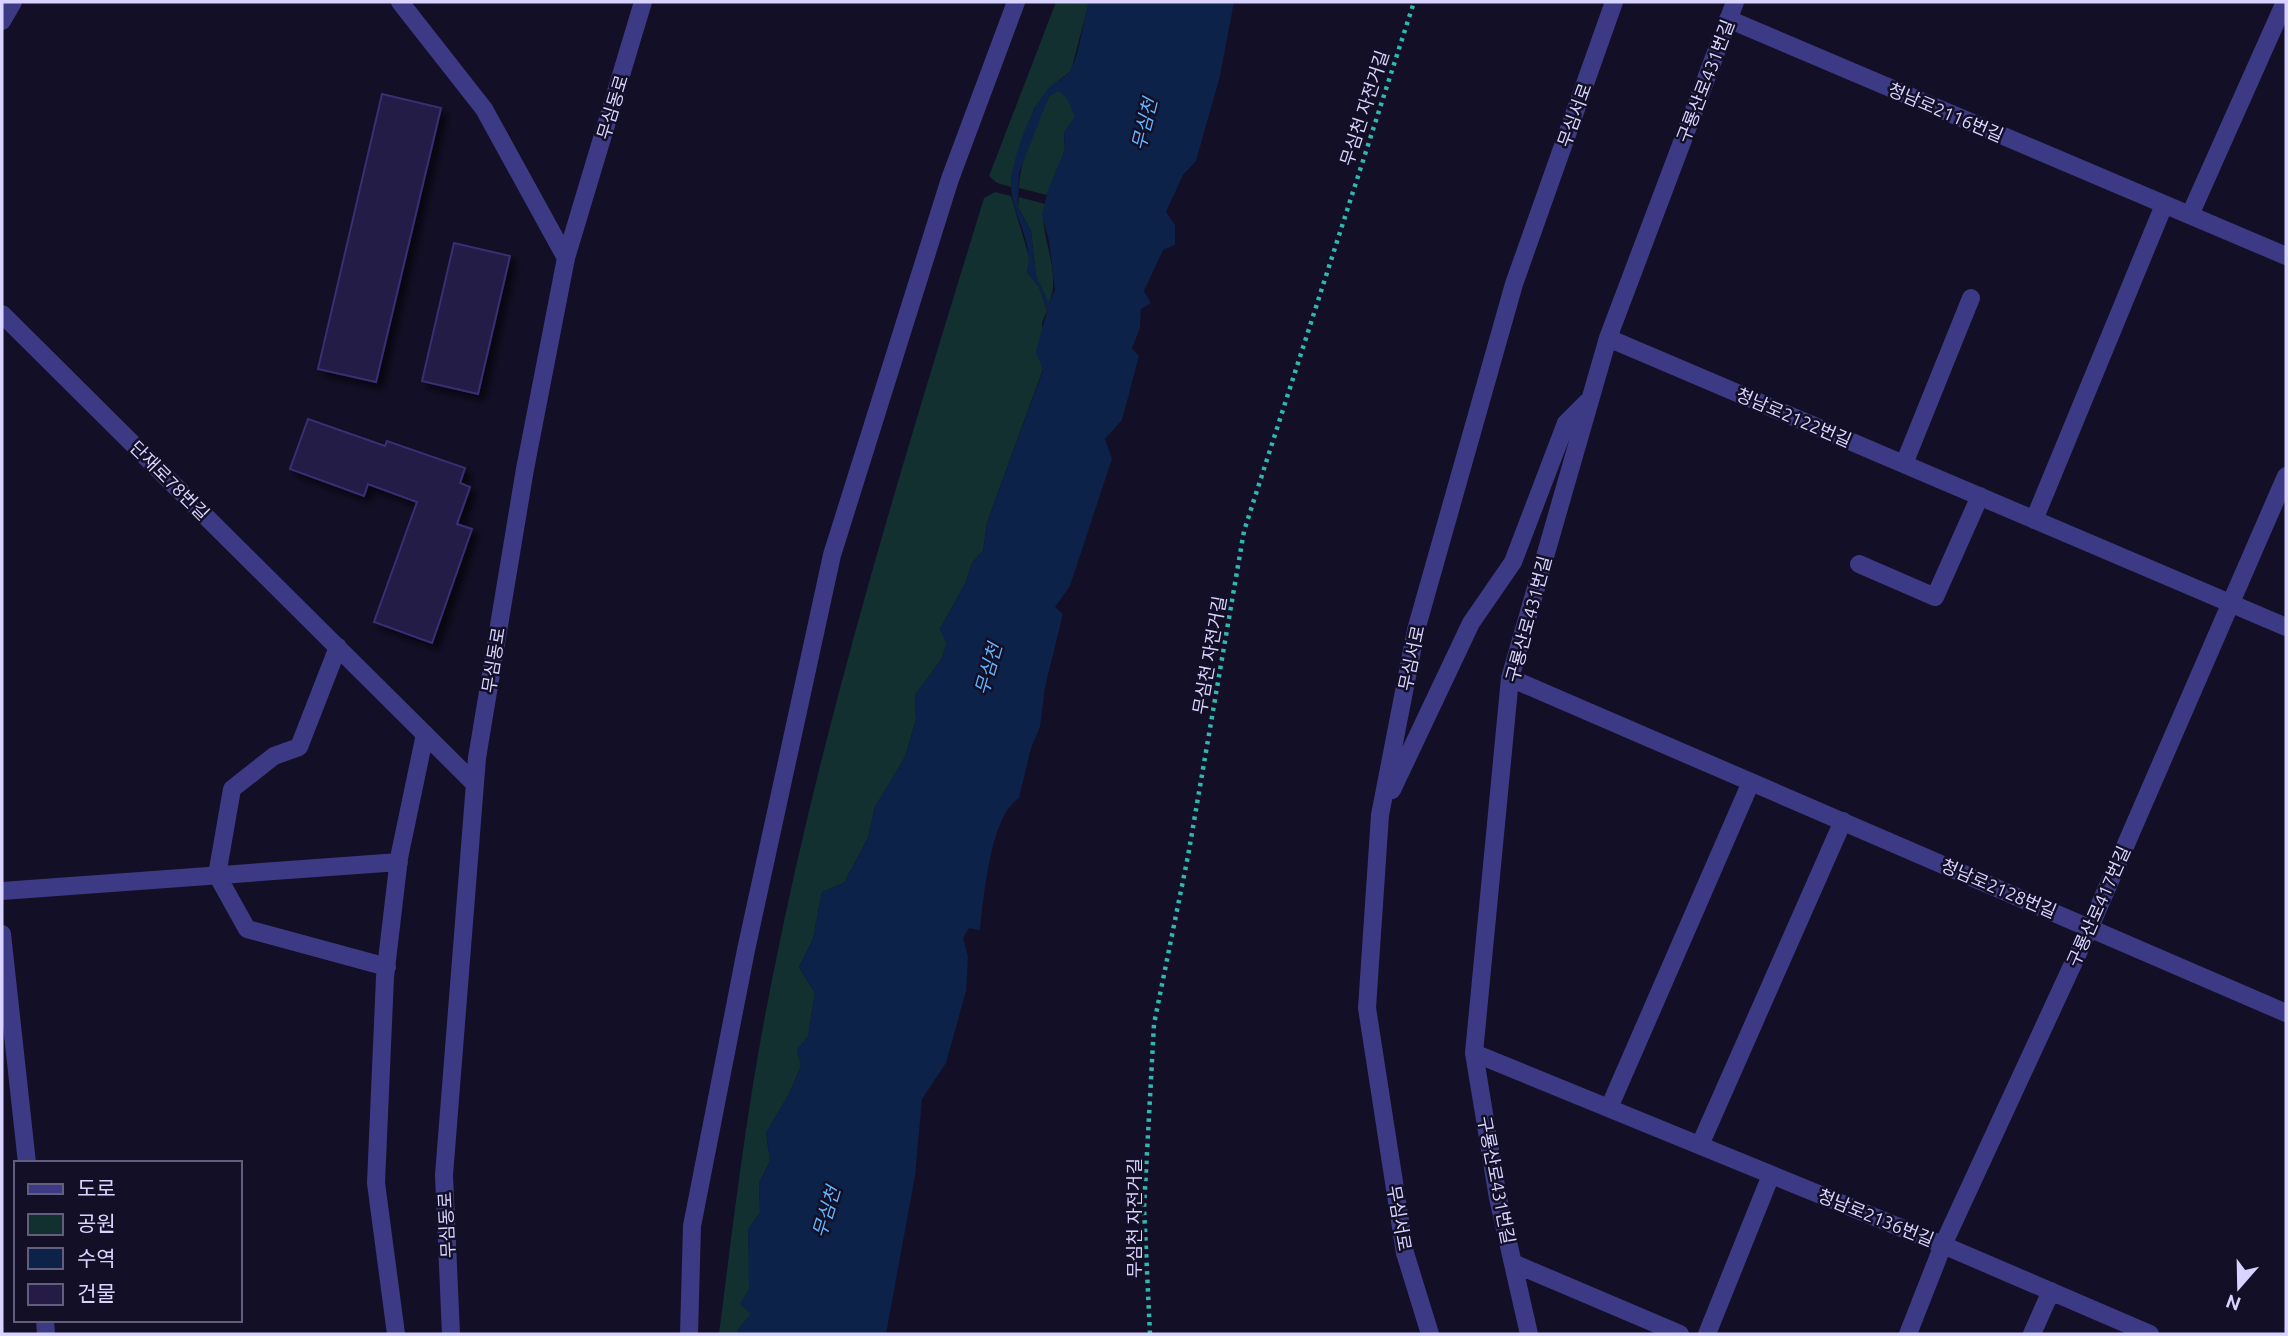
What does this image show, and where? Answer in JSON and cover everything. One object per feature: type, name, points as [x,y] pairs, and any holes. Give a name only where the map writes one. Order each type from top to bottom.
[{"type":"street","points":[[2,20],[13,2]]},
{"type":"street","points":[[400,2],[484,109],[566,258]]},
{"type":"street","name":"무심동로","points":[[451,1334],[444,1175],[475,783],[525,469],[566,258],[643,2]]},
{"type":"street","points":[[689,1334],[692,1226],[746,950],[832,555],[950,179],[1016,2]]},
{"type":"street","name":"무심서로","points":[[1430,1334],[1405,1253],[1367,1008],[1380,815],[1416,630],[1514,284],[1614,2]]},
{"type":"street","name":"구룡산로431번길","points":[[1529,1334],[1498,1198],[1474,1054],[1510,678],[1608,338],[1735,2]]},
{"type":"street","points":[[2190,215],[2286,2]]},
{"type":"street","name":"청남로2116번길","points":[[1728,19],[2286,257]]},
{"type":"street","points":[[2034,520],[2164,205]]},
{"type":"street","points":[[1904,464],[1971,298]]},
{"type":"street","name":"단재로78번길","points":[[2,314],[475,783]]},
{"type":"street","name":"청남로2122번길","points":[[1608,338],[2286,627]]},
{"type":"street","points":[[1380,815],[1471,623],[1513,562],[1566,423],[1589,400]]},
{"type":"street","name":"구룡산로417번길","points":[[1908,1334],[1943,1245],[2090,927],[2286,476]]},
{"type":"street","points":[[1859,564],[1935,597],[1980,496]]},
{"type":"street","points":[[338,647],[299,747],[274,756],[232,789],[217,875],[247,929],[387,967]]},
{"type":"street","name":"청남로2128번길","points":[[1510,678],[2286,1013]]},
{"type":"street","points":[[396,1334],[376,1183],[387,967],[399,862],[425,734]]},
{"type":"street","points":[[1609,1108],[1751,782]]},
{"type":"street","points":[[1700,1145],[1843,821]]},
{"type":"street","points":[[2,891],[399,862]]},
{"type":"street","points":[[2,934],[27,1161]]},
{"type":"street","name":"청남로2136번길","points":[[1474,1054],[1943,1245],[2150,1334]]},
{"type":"street","points":[[1707,1334],[1771,1175]]},
{"type":"street","name":"구룡산로431번길","points":[[1513,1263],[1680,1334]]},
{"type":"street","points":[[2032,1334],[2051,1291]]},
{"type":"path","name":"무심천 자전거길","points":[[1150,1334],[1144,1208],[1154,1024],[1188,856],[1244,531],[1413,4]]},
{"type":"green space","points":[[1056,2],[1089,2],[1071,71],[1049,88],[1034,109],[1012,173],[1011,187],[997,183],[989,176]]},
{"type":"green space","points":[[1059,90],[1067,98],[1076,116],[1064,133],[1065,150],[1047,195],[1019,188],[1022,164],[1034,129],[1049,96]]},
{"type":"green space","points":[[995,192],[1011,196],[1030,260],[1027,272],[1039,287],[1047,311],[1042,322],[1043,369],[987,523],[983,551],[972,563],[965,584],[940,629],[947,643],[941,660],[915,695],[916,720],[905,757],[875,807],[868,838],[844,883],[822,892],[813,939],[799,967],[815,993],[808,1037],[797,1050],[801,1066],[789,1094],[766,1133],[770,1161],[759,1183],[760,1212],[748,1230],[751,1314],[737,1331],[739,1334],[719,1334],[742,1157],[763,1024],[816,782],[868,586],[925,392],[984,198]]},
{"type":"green space","points":[[1019,197],[1045,204],[1044,228],[1053,278],[1049,304],[1036,276],[1031,231],[1018,207]]},
{"type":"water","name":"무심천","points":[[1089,2],[1234,2],[1220,76],[1196,161],[1183,175],[1166,212],[1175,225],[1175,245],[1163,250],[1144,291],[1151,303],[1141,309],[1140,328],[1132,348],[1139,356],[1122,420],[1105,439],[1112,459],[1070,586],[1055,607],[1063,614],[1045,687],[1040,727],[1031,748],[1019,798],[1009,807],[995,839],[986,878],[980,930],[969,928],[963,938],[968,957],[966,991],[946,1063],[922,1099],[915,1176],[886,1334],[739,1334],[737,1331],[751,1314],[740,1304],[749,1289],[748,1230],[760,1212],[759,1183],[770,1161],[766,1133],[789,1094],[801,1066],[797,1050],[808,1036],[815,993],[799,967],[813,939],[822,892],[844,883],[868,838],[875,807],[905,757],[916,720],[915,695],[941,660],[947,643],[940,629],[965,584],[972,563],[983,551],[987,523],[1043,370],[1036,352],[1047,311],[1039,287],[1027,272],[1029,259],[1013,199],[1012,174],[1017,152],[1035,108],[1050,87],[1071,69]],"holes":[[[1059,91],[1067,98],[1075,116],[1064,133],[1065,150],[1049,187],[1042,214],[1049,241],[1055,290],[1049,303],[1036,276],[1031,231],[1018,207],[1019,173],[1049,96]]]},
{"type":"building","points":[[382,94],[441,108],[376,382],[318,369]]},
{"type":"building","points":[[454,243],[510,256],[478,394],[422,381]]},
{"type":"building","points":[[308,419],[385,446],[387,441],[465,468],[460,483],[470,487],[457,524],[472,529],[432,643],[374,622],[417,502],[368,484],[364,496],[290,469]]}]
